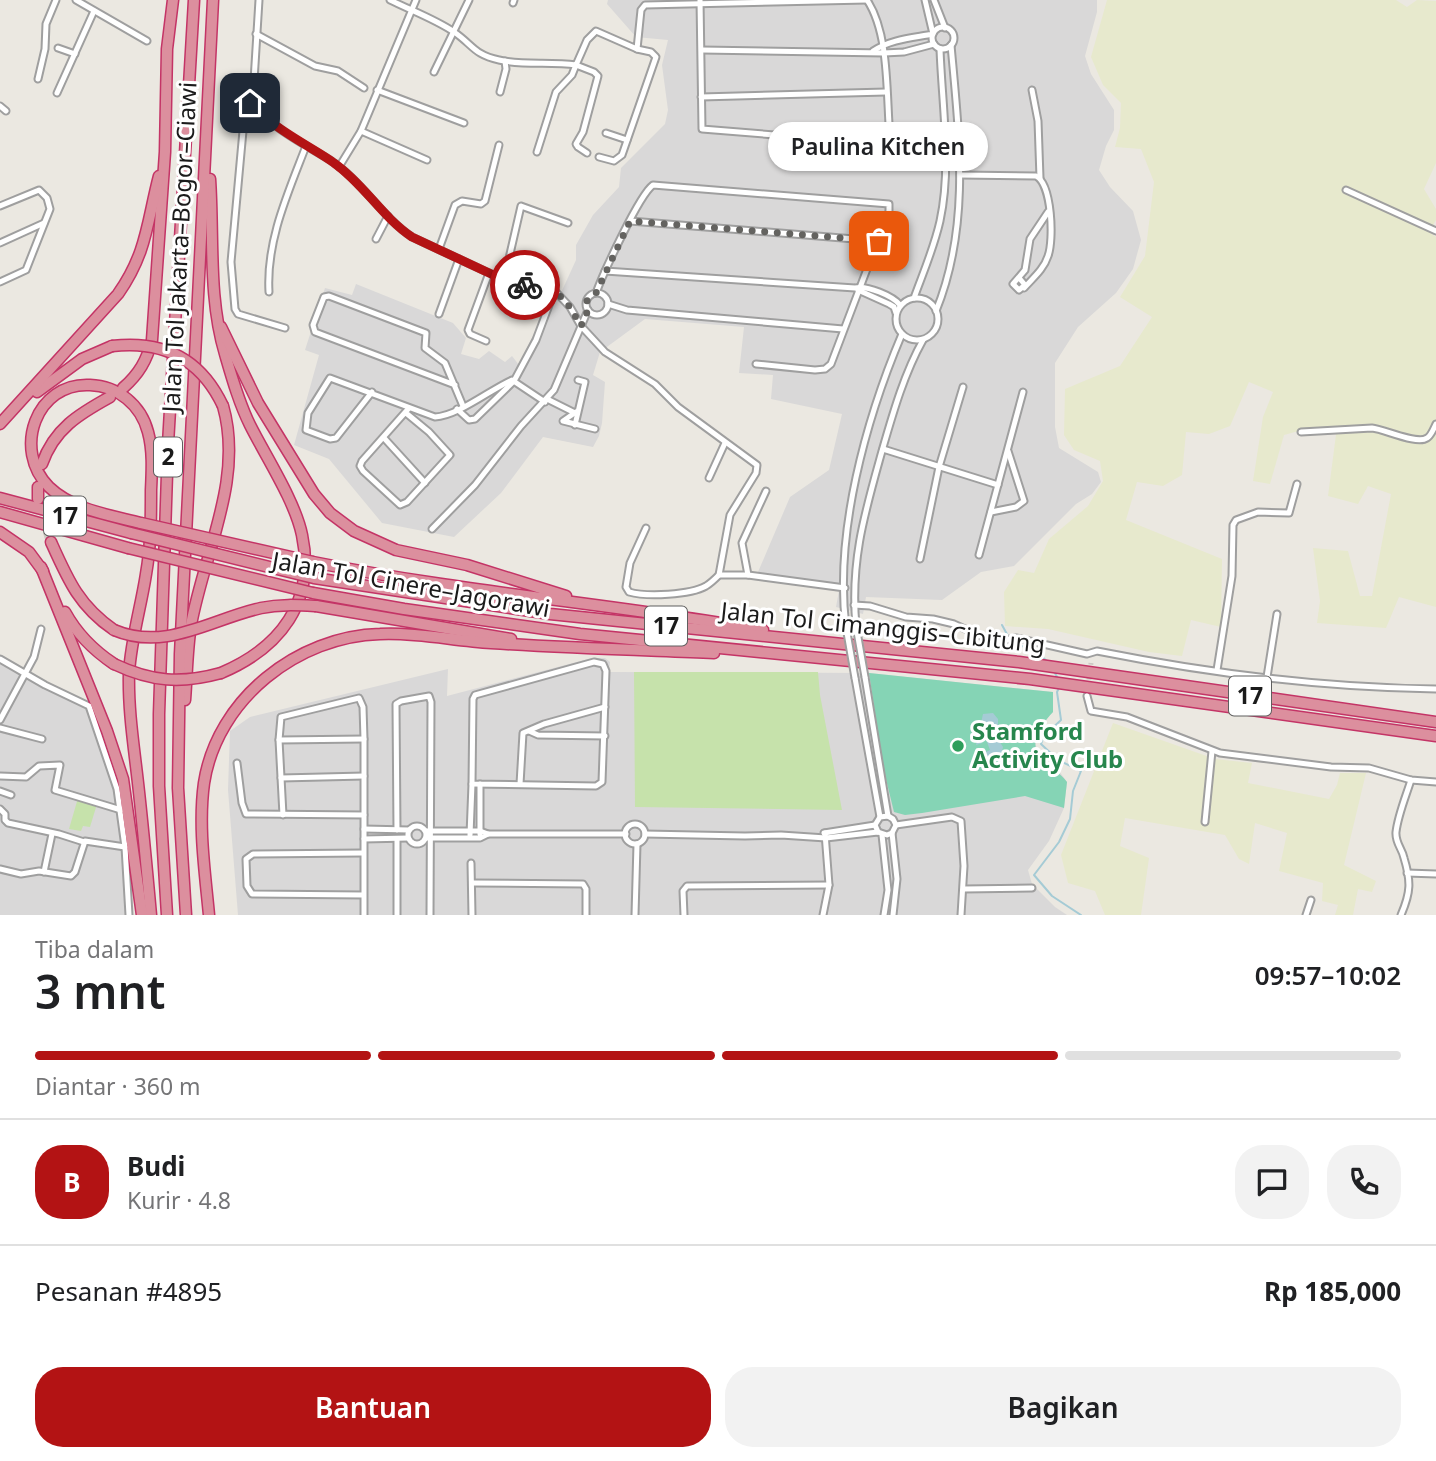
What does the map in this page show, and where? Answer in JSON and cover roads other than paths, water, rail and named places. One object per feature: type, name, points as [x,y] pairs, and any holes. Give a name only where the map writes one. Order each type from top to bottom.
[{"type":"highway","points":[[123,388],[140,371],[148,357],[152,340],[165,152],[167,49],[173,0]]},
{"type":"highway","name":"Jalan Tol Jakarta–Bogor–Ciawi","points":[[167,915],[159,786],[159,714],[168,444],[194,0]]},
{"type":"highway","name":"Jalan Tol Jakarta–Bogor–Ciawi","points":[[186,915],[178,788],[178,731],[214,0]]},
{"type":"highway","points":[[0,531],[29,552],[41,567],[82,637],[98,653],[137,675],[159,679],[200,679],[221,673],[258,654],[288,622],[300,600],[306,566],[302,534],[248,421],[224,352],[216,317],[207,137]]},
{"type":"highway","points":[[0,424],[118,294],[132,274],[150,223],[165,152]]},
{"type":"highway","points":[[216,317],[258,403],[314,494],[330,513],[354,531],[396,550],[467,565],[589,604]]},
{"type":"highway","points":[[15,410],[82,359],[112,346],[147,345],[180,357],[208,379],[223,405],[230,435],[229,468],[191,625],[184,707],[178,731]]},
{"type":"highway","points":[[151,915],[129,690],[131,648],[149,548],[152,463],[148,433],[138,410],[118,393],[93,385],[61,391],[48,400],[34,421],[30,449],[36,470],[50,487],[69,501],[93,511],[141,523],[313,562],[465,589],[663,613],[842,644]]},
{"type":"highway","points":[[42,464],[52,441],[64,426],[110,397]]},
{"type":"highway","points":[[38,487],[38,499]]},
{"type":"highway","name":"Jalan Tol Cimanggis–Cibitung","points":[[0,498],[314,578],[550,614],[1019,662],[1436,722]]},
{"type":"highway","name":"Jalan Tol Cinere–Jagorawi","points":[[0,512],[128,548],[313,593],[580,634],[823,658]]},
{"type":"highway","points":[[51,542],[69,583],[82,602],[96,618],[126,636],[177,636],[261,608],[283,605],[316,606],[557,647]]},
{"type":"highway","points":[[41,567],[107,731],[123,779],[142,915]]},
{"type":"highway","points":[[209,915],[202,805],[204,780],[225,726],[253,688],[287,662],[316,647],[347,637],[380,634],[557,647],[823,658]]},
{"type":"highway","name":"Jalan Tol Cimanggis–Cibitung","points":[[823,658],[1030,679],[1436,736]]},
{"type":"street","points":[[37,79],[46,49],[46,24],[56,0]]},
{"type":"street","points":[[76,0],[147,41]]},
{"type":"street","points":[[259,0],[253,101],[262,114],[339,167],[412,237],[504,280],[555,291],[604,352],[655,384],[678,407],[758,468],[730,515],[719,575],[710,584],[702,588],[658,595],[628,591],[625,587],[630,563],[646,528]]},
{"type":"street","points":[[390,0],[454,32],[477,52],[505,61],[545,61],[576,65],[594,72],[598,76],[583,132],[576,144],[587,153]]},
{"type":"street","points":[[339,167],[361,131],[416,0]]},
{"type":"street","points":[[434,72],[469,0]]},
{"type":"street","points":[[637,49],[642,6],[700,1],[867,0],[875,12],[883,45],[890,138],[888,142],[884,144],[704,130],[701,126],[700,1]]},
{"type":"street","points":[[914,298],[934,243],[943,205],[945,160],[940,49],[934,44],[925,0]]},
{"type":"street","points":[[888,816],[854,605],[859,535],[883,449],[906,378],[923,340],[937,326],[936,311],[945,288],[956,243],[960,175],[951,45],[953,36],[946,28],[934,0]]},
{"type":"street","points":[[57,93],[94,11]]},
{"type":"street","points":[[873,51],[883,45],[933,34],[946,28]]},
{"type":"street","points":[[537,152],[556,92],[572,75],[587,40],[596,31],[637,49],[651,52],[656,57],[619,160],[599,157]]},
{"type":"street","points":[[256,34],[315,66],[338,71],[364,88]]},
{"type":"street","points":[[702,50],[884,53],[904,52],[934,44]]},
{"type":"street","points":[[940,49],[951,45]]},
{"type":"street","points":[[58,48],[75,54]]},
{"type":"street","points":[[500,92],[506,69],[505,61]]},
{"type":"street","points":[[377,90],[464,123]]},
{"type":"street","points":[[1032,90],[1038,121],[1040,178],[1044,183],[1051,233],[1049,252],[1044,265],[1024,288],[1019,290],[1014,287],[1014,281],[1020,279],[1025,270],[1030,239],[1048,212]]},
{"type":"street","points":[[701,97],[886,92]]},
{"type":"street","points":[[253,101],[245,109],[232,247],[235,309],[238,314],[285,327]]},
{"type":"street","points":[[0,106],[6,111]]},
{"type":"street","points":[[361,131],[427,160]]},
{"type":"street","points":[[606,133],[627,140]]},
{"type":"street","points":[[439,250],[455,205],[462,201],[481,204],[485,201],[499,145]]},
{"type":"street","points":[[270,292],[269,268],[275,234],[306,146]]},
{"type":"street","points":[[960,175],[1040,178]]},
{"type":"street","points":[[432,529],[475,485],[521,426],[546,400],[561,374],[588,310],[587,300],[596,293],[630,221],[650,187],[657,184],[886,203],[890,208],[843,329],[834,361],[825,369],[809,370],[756,364]]},
{"type":"street","points":[[1346,190],[1436,231]]},
{"type":"street","points":[[0,206],[33,191],[41,191],[50,209],[26,270],[0,282]]},
{"type":"street","points":[[504,280],[521,206],[568,223]]},
{"type":"street","points":[[376,239],[388,216]]},
{"type":"street","points":[[630,221],[879,241]]},
{"type":"street","points":[[0,243],[44,223]]},
{"type":"street","points":[[439,314],[459,259]]},
{"type":"street","points":[[1025,270],[1034,277]]},
{"type":"street","points":[[605,271],[859,289],[896,300],[900,305]]},
{"type":"street","points":[[486,341],[470,334],[468,330],[489,273]]},
{"type":"street","points":[[1020,279],[1025,282],[1024,288]]},
{"type":"street","points":[[859,289],[894,307],[897,327],[902,334],[912,340],[923,340]]},
{"type":"street","points":[[596,293],[605,298],[608,304],[627,310],[843,329]]},
{"type":"street","points":[[454,385],[315,332],[313,325],[324,297],[329,296],[426,333],[425,348],[444,361],[454,385],[460,407],[469,420],[475,419],[514,381],[536,340],[551,300]]},
{"type":"street","points":[[896,314],[900,305],[914,298],[927,300],[936,311]]},
{"type":"street","points":[[588,310],[598,315],[605,311],[608,304]]},
{"type":"street","points":[[645,834],[815,837],[875,824],[880,817],[846,627],[845,587],[848,534],[864,440],[883,380],[902,334]]},
{"type":"street","points":[[372,392],[336,438],[330,439],[306,430],[308,413],[328,379],[372,392],[407,410],[439,417]]},
{"type":"street","points":[[429,432],[439,417],[490,394],[510,380],[546,400],[576,412]]},
{"type":"street","points":[[575,425],[585,382],[578,380]]},
{"type":"street","points":[[919,559],[939,467],[963,387]]},
{"type":"street","points":[[979,555],[1023,391]]},
{"type":"street","points":[[407,410],[450,454],[446,462],[407,502],[399,505],[360,466],[407,410]]},
{"type":"street","points":[[576,412],[563,421],[595,429]]},
{"type":"street","points":[[1301,432],[1372,428],[1424,440],[1436,424]]},
{"type":"street","points":[[384,438],[425,483]]},
{"type":"street","points":[[709,478],[725,443]]},
{"type":"street","points":[[883,449],[998,485]]},
{"type":"street","points":[[991,512],[1016,507],[1024,501],[1007,450]]},
{"type":"street","points":[[1217,670],[1232,576],[1233,525],[1236,520],[1258,512],[1289,513],[1297,484]]},
{"type":"street","points":[[748,575],[742,543],[766,491]]},
{"type":"street","points":[[719,575],[748,575],[845,587]]},
{"type":"street","points":[[854,605],[870,606],[906,617],[943,621],[968,629],[994,642],[1011,638],[1087,654],[1097,651],[1155,663],[1267,677],[1383,689],[1436,689]]},
{"type":"street","points":[[1267,677],[1277,614]]},
{"type":"street","points":[[0,719],[2,709],[34,657],[41,629]]},
{"type":"street","points":[[1087,654],[1091,663]]},
{"type":"street","points":[[0,659],[89,706],[114,776],[121,810],[130,915]]},
{"type":"street","points":[[470,835],[473,699],[478,692],[603,664],[606,671],[604,777],[599,784],[472,784]]},
{"type":"street","points":[[397,830],[396,704],[427,696],[431,702],[428,835],[430,915]]},
{"type":"street","points":[[1087,696],[1091,711],[1126,717],[1212,751],[1331,768],[1369,768],[1411,780],[1436,782]]},
{"type":"street","points":[[283,815],[279,720],[283,715],[356,698],[362,703],[364,739],[363,915]]},
{"type":"street","points":[[520,784],[523,736],[544,724],[605,707]]},
{"type":"street","points":[[0,729],[42,739]]},
{"type":"street","points":[[529,732],[538,735],[605,736]]},
{"type":"street","points":[[279,740],[364,739]]},
{"type":"street","points":[[1205,822],[1212,751]]},
{"type":"street","points":[[237,763],[246,814],[363,815]]},
{"type":"street","points":[[0,776],[26,777],[39,766],[60,765],[55,790],[121,810]]},
{"type":"street","points":[[281,778],[364,776]]},
{"type":"street","points":[[1401,915],[1408,900],[1411,883],[1404,855],[1397,844],[1396,833],[1411,780]]},
{"type":"street","points":[[480,784],[480,834]]},
{"type":"street","points":[[0,791],[11,795]]},
{"type":"street","points":[[0,809],[5,814],[0,828]]},
{"type":"street","points":[[880,817],[888,816],[896,825]]},
{"type":"street","points":[[896,825],[952,817],[959,819],[962,824],[964,889],[961,915]]},
{"type":"street","points":[[5,820],[84,842],[88,840],[125,847]]},
{"type":"street","points":[[634,824],[642,827],[645,834],[643,841],[637,844],[629,842],[626,834],[627,829],[634,824]]},
{"type":"street","points":[[875,824],[880,834],[888,890],[884,915]]},
{"type":"street","points":[[364,829],[409,830],[418,825],[428,835],[626,834]]},
{"type":"street","points":[[893,915],[897,879],[892,833],[896,825]]},
{"type":"street","points":[[408,838],[409,830]]},
{"type":"street","points":[[826,835],[892,833]]},
{"type":"street","points":[[44,872],[52,834]]},
{"type":"street","points":[[408,838],[411,842],[420,844],[428,835]]},
{"type":"street","points":[[823,915],[829,885],[826,835]]},
{"type":"street","points":[[364,839],[408,838]]},
{"type":"street","points":[[397,839],[397,915]]},
{"type":"street","points":[[0,869],[21,874],[44,872],[73,875],[84,842]]},
{"type":"street","points":[[635,915],[637,844]]},
{"type":"street","points":[[363,853],[253,854],[246,859],[247,886],[252,894],[363,895]]},
{"type":"street","points":[[471,863],[472,915]]},
{"type":"street","points":[[1407,873],[1436,874]]},
{"type":"street","points":[[473,883],[583,884],[586,889],[586,915]]},
{"type":"street","points":[[684,915],[683,891],[687,886],[829,885]]},
{"type":"street","points":[[964,889],[1032,888]]},
{"type":"street","points":[[1306,915],[1311,900]]},
{"type":"water","points":[[993,713],[998,719],[998,739],[1003,747],[1001,756],[988,767],[980,762],[984,753],[990,750],[984,734],[980,737],[982,743],[976,745],[983,714]]},
{"type":"waterway","points":[[1002,625],[1008,636]]},
{"type":"waterway","points":[[1012,640],[1048,662]]},
{"type":"waterway","points":[[1053,670],[1059,680]]},
{"type":"waterway","points":[[1059,688],[1057,692],[1061,720],[1044,736],[1041,744],[1058,760],[1081,771],[1073,791],[1070,819],[1059,842],[1034,875],[1052,896],[1081,915]]},
{"type":"tunnel","points":[[39,503],[51,542]]},
{"type":"tunnel","points":[[1088,687],[1091,663]]},
{"type":"place","name":"Paulina Kitchen","points":[[879,241]]},
{"type":"place","name":"Stamford Activity Club","points":[[958,746]]}]
